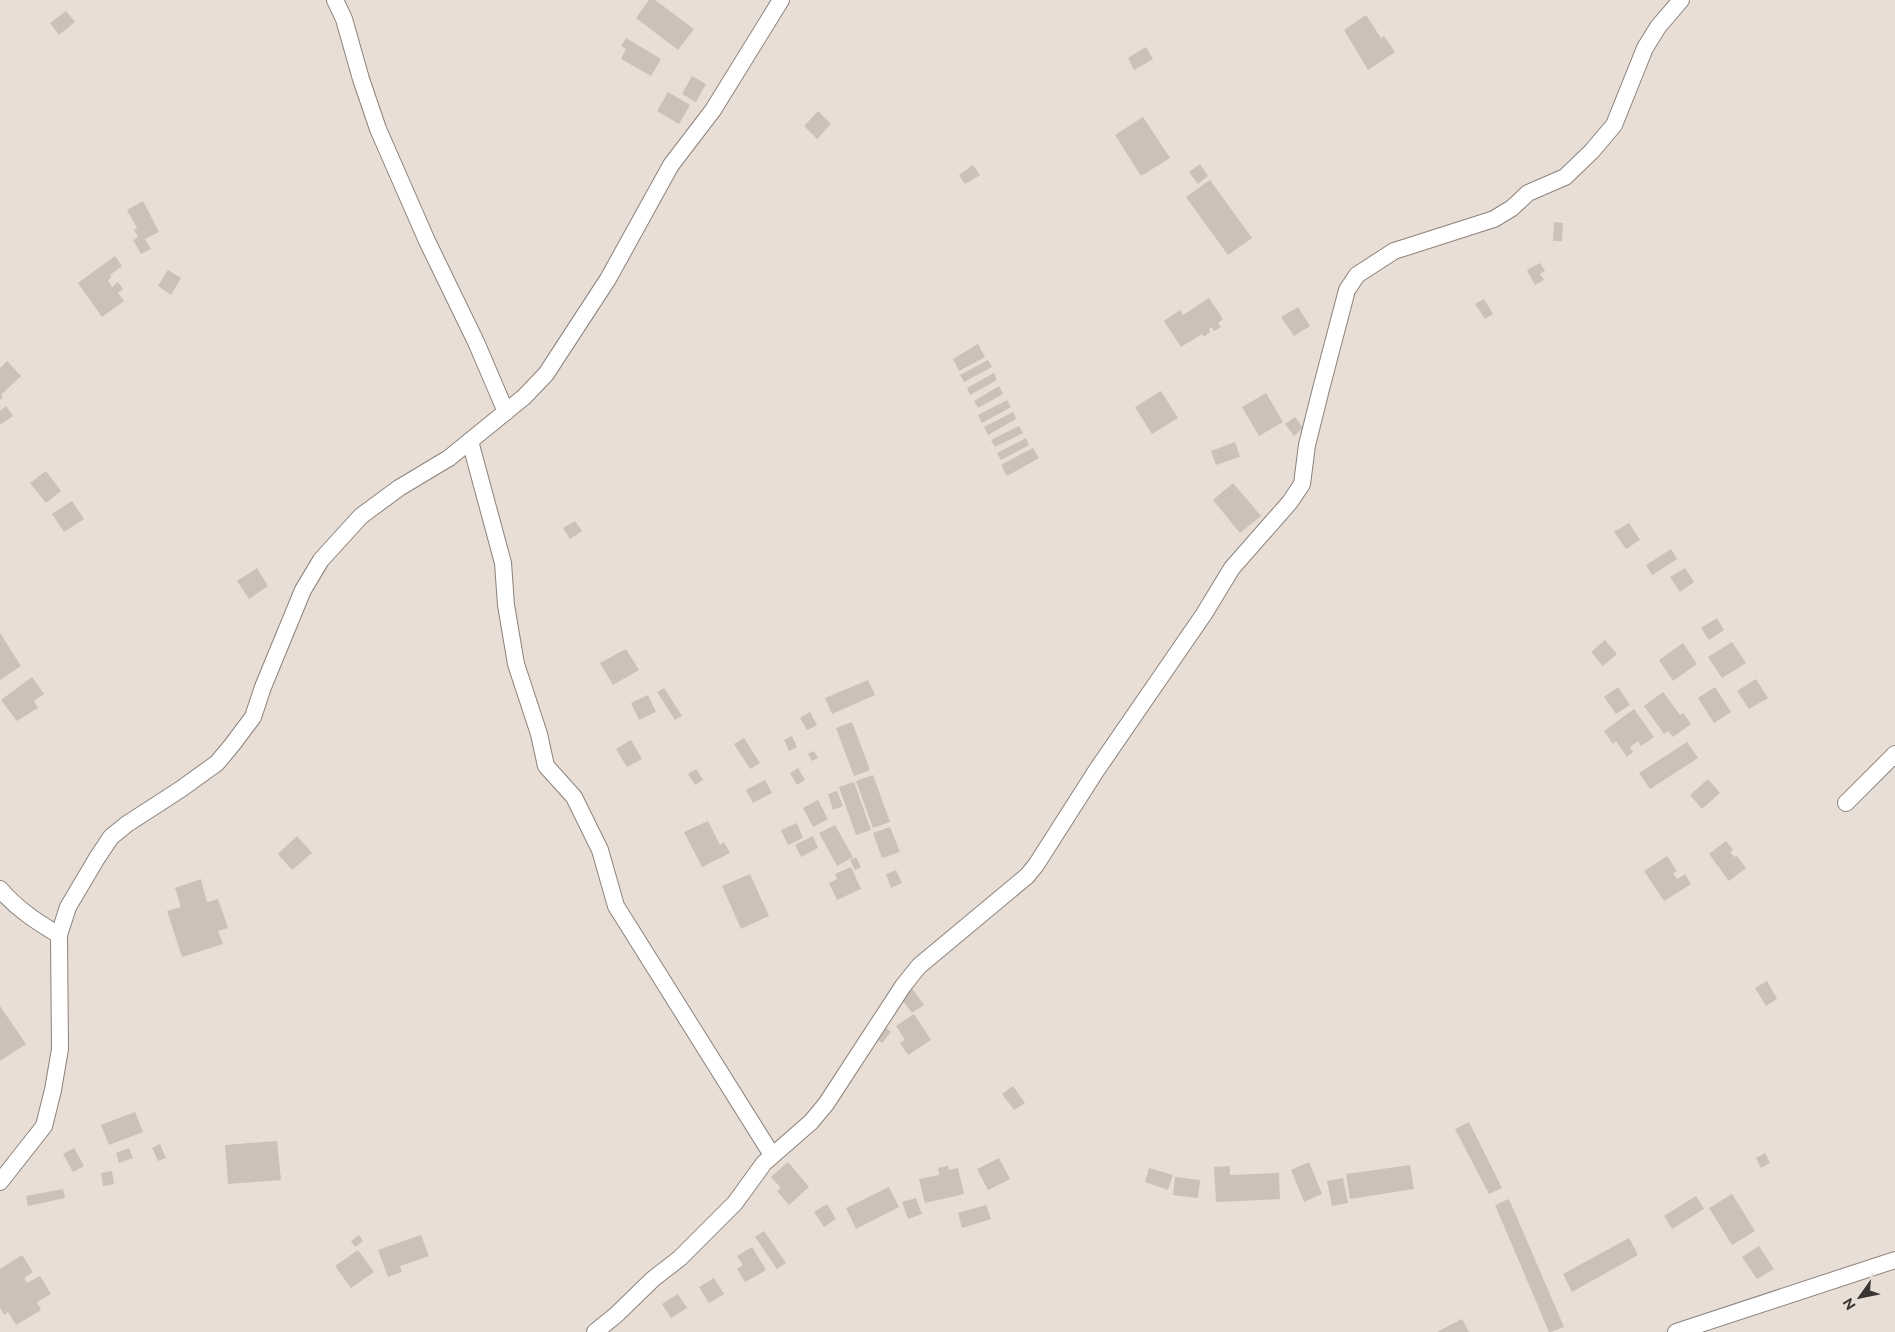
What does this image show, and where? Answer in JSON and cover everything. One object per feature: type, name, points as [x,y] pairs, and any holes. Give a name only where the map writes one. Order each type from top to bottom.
[{"type":"street","points":[[335,0],[344,19],[378,129],[427,241],[476,342],[506,412]]},
{"type":"street","points":[[0,1182],[44,1126],[60,1049],[59,935],[68,907],[111,837],[127,824],[217,763],[232,746],[253,717],[285,630],[303,590],[321,560],[361,516],[399,488],[449,458],[524,398],[546,374],[581,323],[646,214],[671,165],[713,110],[781,0]]},
{"type":"street","points":[[595,1332],[616,1315],[653,1279],[680,1258],[735,1203],[764,1163],[811,1122],[826,1104],[903,986],[919,966],[1027,876],[1036,866],[1096,770],[1199,622],[1232,568],[1290,502],[1302,484],[1320,389],[1347,290],[1357,276],[1394,251],[1494,220],[1512,208],[1528,193],[1565,177],[1592,151],[1614,125],[1645,48],[1658,27],[1681,0]]},
{"type":"street","points":[[470,441],[502,563],[506,605],[516,664],[539,734],[546,766],[574,797],[600,850],[616,906],[772,1155]]},
{"type":"street","points":[[1846,803],[1895,754]]},
{"type":"street","points":[[0,889],[12,903],[33,920],[59,935]]},
{"type":"street","points":[[1676,1332],[1895,1260]]},
{"type":"building","points":[[649,0],[655,0],[694,29],[678,50],[636,18]]},
{"type":"building","points":[[66,11],[75,22],[59,35],[50,23]]},
{"type":"building","points":[[1366,15],[1381,38],[1384,36],[1395,52],[1368,70],[1344,30]]},
{"type":"building","points":[[626,38],[661,59],[651,76],[621,59],[626,49],[621,46]]},
{"type":"building","points":[[1146,47],[1153,59],[1134,70],[1128,58]]},
{"type":"building","points":[[692,76],[706,84],[696,102],[682,94]]},
{"type":"building","points":[[668,92],[690,105],[679,124],[657,111]]},
{"type":"building","points":[[818,111],[831,124],[817,139],[804,126]]},
{"type":"building","points":[[1143,117],[1170,158],[1141,176],[1115,135]]},
{"type":"building","points":[[1200,164],[1208,176],[1198,184],[1189,172]]},
{"type":"building","points":[[973,165],[980,175],[965,184],[959,175]]},
{"type":"building","points":[[1210,180],[1252,238],[1228,255],[1186,197]]},
{"type":"building","points":[[143,201],[159,232],[145,239],[151,249],[141,254],[133,240],[138,237],[134,230],[137,228],[127,210]]},
{"type":"building","points":[[1554,222],[1563,223],[1562,241],[1553,241]]},
{"type":"building","points":[[115,256],[122,266],[110,275],[112,277],[108,280],[112,287],[118,282],[123,289],[118,293],[124,301],[102,317],[78,283]]},
{"type":"building","points":[[1540,263],[1545,271],[1540,274],[1544,280],[1535,285],[1527,270]]},
{"type":"building","points":[[168,270],[181,278],[171,295],[158,286]]},
{"type":"building","points":[[1209,298],[1223,319],[1218,323],[1221,327],[1214,331],[1211,327],[1209,329],[1210,332],[1204,337],[1202,334],[1181,347],[1164,321],[1180,310],[1183,315]]},
{"type":"building","points":[[1484,299],[1493,314],[1485,319],[1475,304]]},
{"type":"building","points":[[1298,307],[1310,326],[1294,336],[1281,317]]},
{"type":"building","points":[[978,344],[985,357],[959,371],[953,359]]},
{"type":"building","points":[[988,360],[992,367],[964,382],[960,375]]},
{"type":"building","points":[[7,361],[21,376],[1,395],[3,397],[0,400],[0,368]]},
{"type":"building","points":[[994,373],[997,380],[970,395],[967,388]]},
{"type":"building","points":[[999,386],[1003,394],[978,408],[974,401]]},
{"type":"building","points":[[1161,391],[1178,418],[1152,434],[1135,407]]},
{"type":"building","points":[[1266,393],[1283,422],[1259,436],[1242,407]]},
{"type":"building","points":[[1007,400],[1011,407],[982,423],[978,415]]},
{"type":"building","points":[[6,406],[13,416],[0,425],[0,411]]},
{"type":"building","points":[[1013,412],[1016,419],[988,435],[984,427]]},
{"type":"building","points":[[1295,417],[1303,428],[1294,436],[1285,424]]},
{"type":"building","points":[[1019,426],[1023,433],[995,447],[991,440]]},
{"type":"building","points":[[1026,438],[1029,445],[1001,460],[997,453]]},
{"type":"building","points":[[1235,442],[1240,457],[1216,465],[1211,451]]},
{"type":"building","points":[[1033,448],[1039,458],[1007,476],[1001,465]]},
{"type":"building","points":[[46,471],[61,491],[46,503],[30,483]]},
{"type":"building","points":[[1233,483],[1261,516],[1240,533],[1213,500]]},
{"type":"building","points":[[72,501],[84,519],[64,532],[52,514]]},
{"type":"building","points":[[575,521],[582,531],[570,539],[563,528]]},
{"type":"building","points":[[1629,523],[1640,540],[1626,549],[1614,532]]},
{"type":"building","points":[[1671,549],[1677,559],[1652,575],[1646,565]]},
{"type":"building","points":[[257,568],[268,586],[249,599],[237,581]]},
{"type":"building","points":[[1685,568],[1694,582],[1680,592],[1670,577]]},
{"type":"building","points":[[1717,618],[1724,630],[1709,640],[1701,628]]},
{"type":"building","points":[[0,633],[21,666],[0,680]]},
{"type":"building","points":[[1605,640],[1617,654],[1603,666],[1591,652]]},
{"type":"building","points":[[1732,642],[1746,663],[1722,678],[1708,657]]},
{"type":"building","points":[[1683,643],[1697,664],[1673,681],[1659,660]]},
{"type":"building","points":[[626,649],[639,670],[613,685],[600,663]]},
{"type":"building","points":[[32,677],[44,694],[34,701],[38,708],[17,721],[1,700]]},
{"type":"building","points":[[1756,679],[1768,698],[1749,709],[1737,691]]},
{"type":"building","points":[[868,680],[875,695],[832,714],[825,698]]},
{"type":"building","points":[[1618,687],[1630,705],[1616,714],[1604,697]]},
{"type":"building","points":[[1715,687],[1731,712],[1714,723],[1698,698]]},
{"type":"building","points":[[664,688],[682,716],[675,720],[657,692]]},
{"type":"building","points":[[1663,692],[1680,715],[1683,713],[1691,724],[1673,737],[1668,731],[1664,734],[1644,706]]},
{"type":"building","points":[[648,695],[656,712],[639,720],[631,703]]},
{"type":"building","points":[[1634,709],[1654,737],[1641,746],[1638,741],[1630,747],[1633,752],[1627,757],[1616,741],[1613,744],[1604,731]]},
{"type":"building","points":[[810,712],[817,725],[807,730],[800,718]]},
{"type":"building","points":[[852,722],[870,770],[854,776],[836,728]]},
{"type":"building","points":[[792,736],[797,747],[789,751],[784,740]]},
{"type":"building","points":[[744,738],[760,763],[750,769],[734,744]]},
{"type":"building","points":[[631,740],[642,759],[627,767],[616,749]]},
{"type":"building","points":[[1687,742],[1698,758],[1650,789],[1639,773]]},
{"type":"building","points":[[814,751],[818,758],[812,761],[808,754]]},
{"type":"building","points":[[798,768],[805,780],[797,785],[790,773]]},
{"type":"building","points":[[696,769],[703,780],[695,785],[688,774]]},
{"type":"building","points":[[873,775],[890,822],[873,828],[856,781]]},
{"type":"building","points":[[1708,779],[1720,793],[1702,809],[1690,795]]},
{"type":"building","points":[[765,780],[772,793],[753,803],[746,790]]},
{"type":"building","points":[[854,782],[871,830],[856,835],[839,787]]},
{"type":"building","points":[[837,791],[843,806],[833,810],[828,794]]},
{"type":"building","points":[[818,800],[828,819],[813,827],[803,808]]},
{"type":"building","points":[[708,821],[720,845],[724,842],[730,853],[702,867],[684,832]]},
{"type":"building","points":[[797,823],[803,838],[788,845],[781,830]]},
{"type":"building","points":[[835,825],[853,857],[837,866],[819,833]]},
{"type":"building","points":[[890,827],[900,852],[882,858],[873,833]]},
{"type":"building","points":[[297,836],[312,853],[292,870],[278,854]]},
{"type":"building","points":[[813,836],[818,848],[801,857],[795,845]]},
{"type":"building","points":[[1726,841],[1733,850],[1730,852],[1735,857],[1737,856],[1746,868],[1729,881],[1709,854]]},
{"type":"building","points":[[1667,856],[1677,871],[1673,873],[1677,879],[1685,874],[1691,884],[1664,901],[1644,871]]},
{"type":"building","points":[[856,857],[861,867],[855,870],[850,860]]},
{"type":"building","points":[[851,867],[861,889],[837,900],[829,883],[837,879],[835,874]]},
{"type":"building","points":[[896,870],[902,883],[891,888],[886,874]]},
{"type":"building","points":[[750,874],[769,916],[741,929],[722,886]]},
{"type":"building","points":[[201,879],[207,902],[218,899],[228,928],[218,931],[223,944],[182,957],[167,911],[181,907],[175,888]]},
{"type":"building","points":[[1767,981],[1777,999],[1766,1006],[1755,988]]},
{"type":"building","points":[[911,987],[924,1005],[912,1013],[899,995]]},
{"type":"building","points":[[0,1006],[26,1044],[0,1061]]},
{"type":"building","points":[[914,1014],[931,1040],[908,1055],[900,1043],[905,1040],[896,1026]]},
{"type":"building","points":[[884,1026],[891,1032],[882,1043],[875,1038]]},
{"type":"building","points":[[1013,1086],[1025,1103],[1014,1110],[1002,1094]]},
{"type":"building","points":[[135,1112],[143,1132],[109,1145],[101,1125]]},
{"type":"building","points":[[1469,1122],[1502,1188],[1489,1194],[1455,1129]]},
{"type":"building","points":[[277,1141],[281,1180],[228,1184],[225,1145]]},
{"type":"building","points":[[160,1144],[166,1158],[158,1161],[152,1148]]},
{"type":"building","points":[[74,1148],[84,1166],[73,1172],[63,1154]]},
{"type":"building","points":[[129,1148],[133,1158],[119,1163],[116,1153]]},
{"type":"building","points":[[1765,1153],[1770,1163],[1761,1168],[1756,1158]]},
{"type":"building","points":[[999,1158],[1010,1179],[988,1190],[977,1169]]},
{"type":"building","points":[[788,1162],[809,1187],[789,1205],[777,1191],[781,1188],[771,1177]]},
{"type":"building","points":[[1309,1162],[1322,1194],[1304,1202],[1291,1170]]},
{"type":"building","points":[[1410,1165],[1414,1189],[1350,1199],[1346,1174]]},
{"type":"building","points":[[948,1166],[949,1170],[958,1168],[964,1194],[925,1203],[919,1179],[939,1175],[938,1168]]},
{"type":"building","points":[[1230,1166],[1230,1175],[1279,1173],[1280,1199],[1216,1202],[1214,1167]]},
{"type":"building","points":[[1149,1168],[1173,1175],[1168,1190],[1145,1182]]},
{"type":"building","points":[[112,1171],[114,1184],[103,1186],[101,1173]]},
{"type":"building","points":[[1175,1177],[1200,1180],[1198,1198],[1173,1195]]},
{"type":"building","points":[[1343,1178],[1348,1203],[1332,1206],[1327,1181]]},
{"type":"building","points":[[889,1187],[899,1207],[856,1229],[846,1208]]},
{"type":"building","points":[[63,1189],[65,1198],[28,1206],[26,1196]]},
{"type":"building","points":[[1732,1194],[1755,1231],[1732,1245],[1709,1208]]},
{"type":"building","points":[[1696,1196],[1704,1209],[1672,1229],[1664,1216]]},
{"type":"building","points":[[916,1198],[922,1214],[908,1219],[902,1202]]},
{"type":"building","points":[[1509,1199],[1564,1327],[1551,1332],[1549,1332],[1495,1205]]},
{"type":"building","points":[[827,1204],[836,1219],[824,1227],[814,1212]]},
{"type":"building","points":[[986,1205],[991,1219],[962,1228],[958,1213]]},
{"type":"building","points":[[764,1231],[786,1263],[777,1269],[755,1237]]},
{"type":"building","points":[[359,1235],[363,1241],[355,1247],[351,1241]]},
{"type":"building","points":[[421,1235],[429,1256],[400,1266],[402,1272],[388,1277],[378,1250]]},
{"type":"building","points":[[1629,1238],[1638,1255],[1572,1292],[1563,1274]]},
{"type":"building","points":[[1759,1246],[1774,1269],[1757,1279],[1742,1257]]},
{"type":"building","points":[[752,1247],[766,1270],[745,1282],[737,1269],[743,1265],[737,1256]]},
{"type":"building","points":[[358,1250],[374,1272],[351,1288],[335,1266]]},
{"type":"building","points":[[22,1255],[33,1272],[24,1278],[27,1283],[40,1276],[51,1294],[37,1302],[41,1310],[16,1325],[8,1312],[4,1315],[0,1308],[0,1269]]},
{"type":"building","points":[[714,1278],[724,1294],[709,1303],[699,1287]]},
{"type":"building","points":[[678,1294],[687,1308],[671,1318],[662,1304]]},
{"type":"building","points":[[1462,1319],[1469,1332],[1437,1332]]}]
